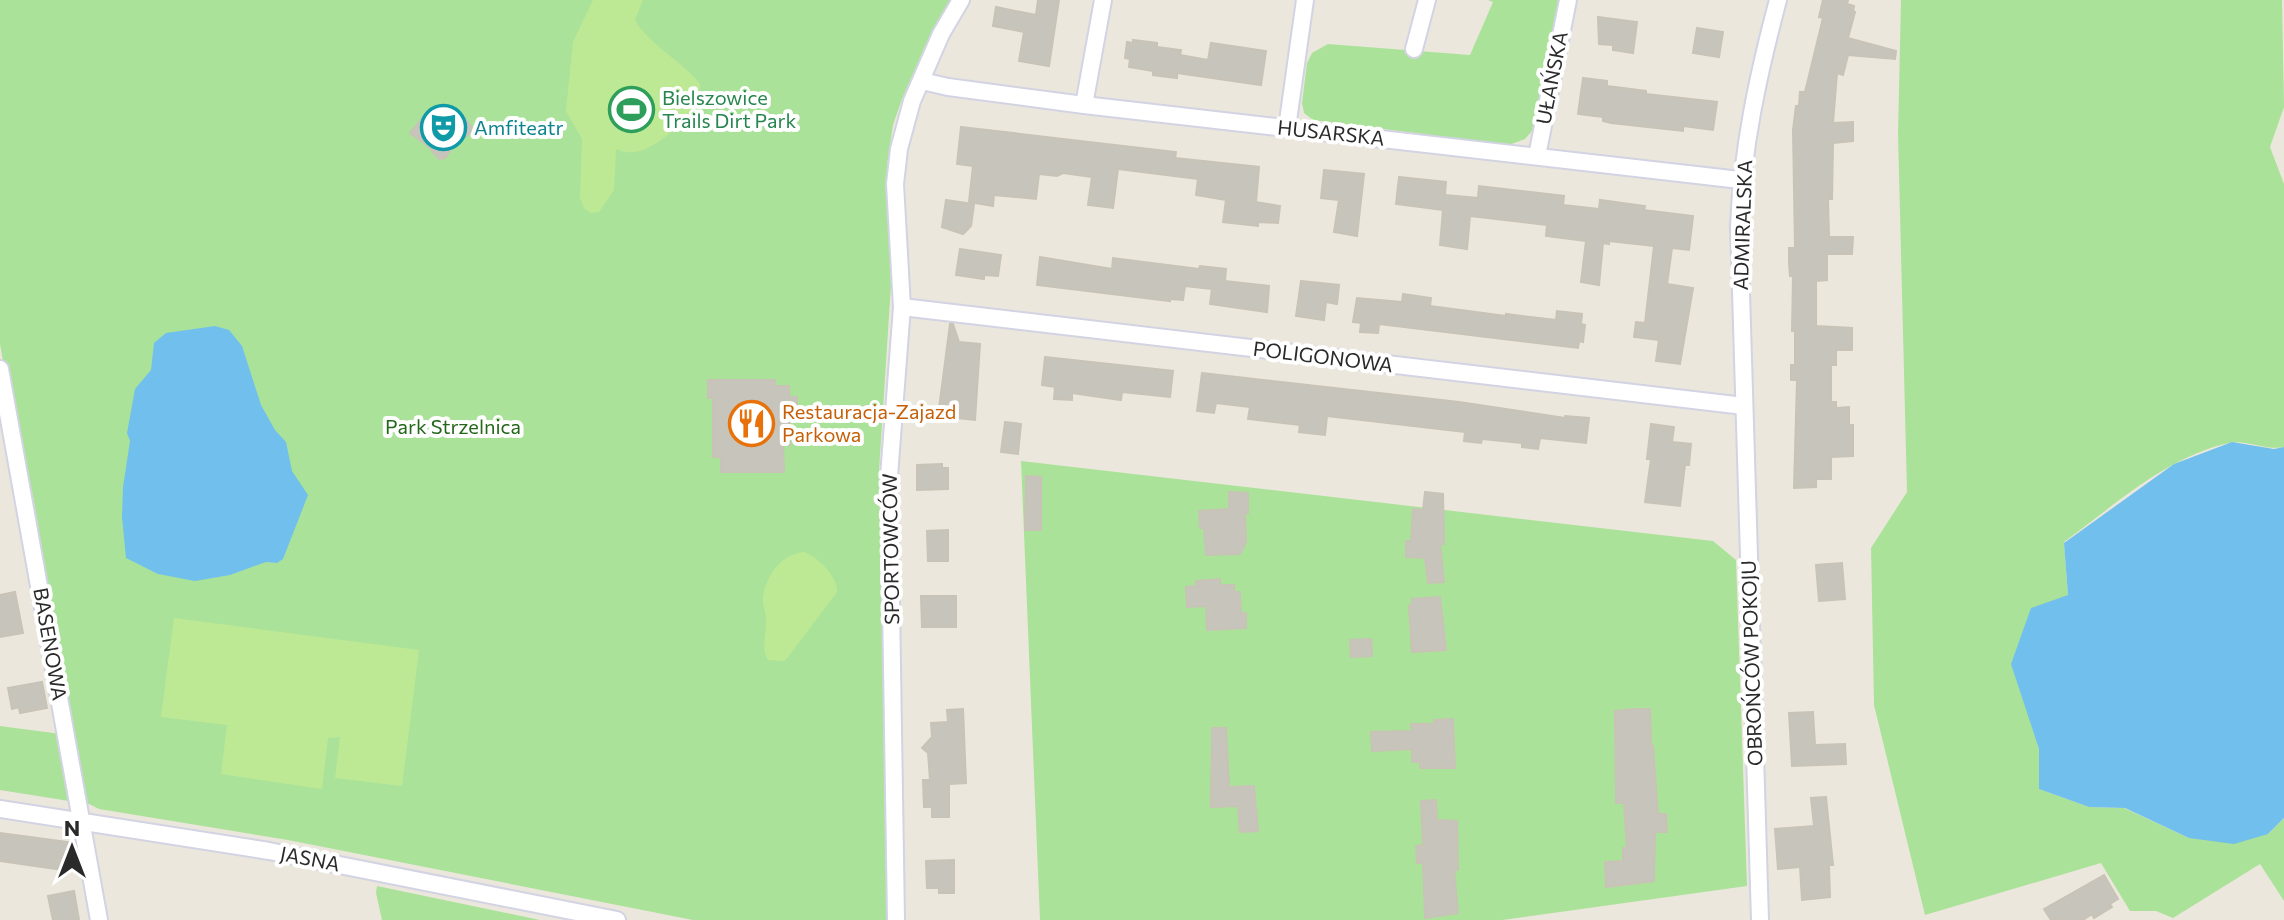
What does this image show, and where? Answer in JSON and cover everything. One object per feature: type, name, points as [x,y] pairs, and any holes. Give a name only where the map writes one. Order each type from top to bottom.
[{"type":"street","name":"SPORTOWCÓW","points":[[896,920],[889,476],[902,307],[895,184],[899,149],[912,101],[941,34],[961,0]]},
{"type":"street","points":[[1084,105],[1103,0]]},
{"type":"street","points":[[1287,128],[1305,0]]},
{"type":"street","points":[[1414,49],[1427,0]]},
{"type":"street","name":"UŁAŃSKA","points":[[1537,156],[1568,0]]},
{"type":"street","name":"ADMIRALSKA","points":[[1744,406],[1740,180],[1754,99],[1778,0]]},
{"type":"street","name":"HUSARSKA","points":[[922,81],[1084,105],[1740,180]]},
{"type":"street","name":"POLIGONOWA","points":[[902,307],[1744,406]]},
{"type":"street","name":"BASENOWA","points":[[0,369],[99,920]]},
{"type":"street","name":"OBROŃCÓW POKOJU","points":[[1744,406],[1760,920]]},
{"type":"street","name":"JASNA","points":[[0,809],[269,851],[617,920]]},
{"type":"green space","name":"Park Strzelnica","points":[[0,0],[953,0],[927,42],[902,99],[893,125],[887,166],[891,285],[879,471],[888,920],[693,920],[288,840],[99,809],[87,803],[62,663],[58,660],[34,535],[39,530],[32,491],[25,488],[0,344]]},
{"type":"green space","name":"Bielszowice Trails Dirt Park","points":[[593,0],[643,0],[635,20],[641,29],[700,84],[698,106],[661,140],[639,151],[616,149],[614,190],[599,212],[591,213],[584,208],[580,198],[582,139],[566,111],[573,42]]},
{"type":"green space","points":[[1488,0],[1560,0],[1532,131],[1525,139],[1509,145],[1313,120],[1304,113],[1302,103],[1307,63],[1312,53],[1328,44],[1470,55],[1493,2]]},
{"type":"green space","points":[[1901,0],[2282,0],[2284,107],[2270,147],[2284,184],[2284,447],[2270,448],[2235,442],[2184,459],[2142,484],[2064,542],[2068,596],[2030,716],[2039,749],[2039,789],[2089,807],[2124,808],[2189,838],[2268,834],[2284,818],[2284,901],[2260,864],[2173,918],[2156,911],[2130,911],[2101,863],[1925,915],[1874,705],[1871,548],[1907,492],[1898,134]]},
{"type":"green space","points":[[1021,461],[1713,541],[1736,560],[1747,886],[1502,920],[1040,920]]},
{"type":"green space","points":[[804,552],[826,568],[837,592],[784,661],[768,660],[764,647],[765,589],[776,567],[788,557]]},
{"type":"green space","points":[[174,618],[419,650],[402,786],[335,778],[340,737],[328,738],[322,789],[221,774],[227,725],[161,717]]},
{"type":"green space","points":[[0,726],[61,734],[69,801],[0,790]]},
{"type":"green space","points":[[377,886],[540,920],[382,920]]},
{"type":"water","points":[[215,326],[229,330],[242,346],[261,405],[286,442],[292,471],[308,495],[283,559],[230,575],[195,581],[158,574],[126,558],[122,517],[130,441],[127,433],[135,389],[151,370],[154,343],[166,333]]},
{"type":"water","points":[[2232,442],[2274,449],[2284,447],[2284,818],[2268,834],[2234,844],[2189,838],[2125,808],[2089,807],[2039,789],[2039,749],[2011,664],[2031,608],[2068,595],[2064,543],[2174,464]]},
{"type":"building","points":[[1038,0],[1059,0],[1049,66],[1019,61],[1024,32],[993,26],[996,7],[1036,15]]},
{"type":"building","points":[[1823,0],[1848,0],[1847,4],[1854,6],[1848,38],[1896,51],[1895,59],[1848,55],[1843,75],[1837,73],[1833,123],[1853,122],[1853,141],[1833,143],[1832,199],[1828,199],[1829,237],[1853,237],[1852,254],[1827,254],[1827,280],[1816,281],[1816,326],[1852,328],[1852,350],[1836,350],[1836,365],[1831,365],[1831,402],[1836,402],[1836,408],[1849,407],[1849,425],[1853,425],[1853,456],[1831,457],[1831,479],[1816,479],[1816,487],[1794,488],[1797,380],[1791,380],[1791,365],[1795,365],[1795,331],[1792,331],[1793,276],[1790,276],[1789,263],[1789,248],[1795,248],[1793,130],[1796,106],[1799,106],[1800,92],[1805,92],[1823,18],[1819,17]]},
{"type":"building","points":[[1598,17],[1637,22],[1633,53],[1613,50],[1613,45],[1599,44]]},
{"type":"building","points":[[1697,28],[1723,32],[1719,57],[1693,53]]},
{"type":"building","points":[[1133,40],[1157,43],[1157,47],[1181,50],[1180,55],[1208,60],[1211,43],[1266,51],[1261,85],[1177,73],[1177,78],[1153,75],[1153,71],[1129,67],[1130,59],[1125,58],[1127,42],[1133,43]]},
{"type":"building","points":[[1583,78],[1607,81],[1607,86],[1646,91],[1646,94],[1717,102],[1713,130],[1683,126],[1683,131],[1611,123],[1603,121],[1603,117],[1578,114]]},
{"type":"building","name":"Amfiteatr","points":[[444,110],[463,116],[474,130],[455,144],[445,158],[439,159],[410,133],[424,116]]},
{"type":"building","points":[[961,127],[1176,152],[1175,158],[1259,167],[1256,202],[1280,206],[1278,223],[1258,222],[1258,226],[1223,222],[1226,200],[1196,195],[1198,179],[1118,169],[1113,208],[1088,205],[1092,177],[1063,173],[1057,176],[1039,174],[1036,199],[994,195],[993,206],[969,202],[973,166],[957,164]]},
{"type":"building","points":[[1324,170],[1364,174],[1357,236],[1334,232],[1339,200],[1321,198]]},
{"type":"building","points":[[1399,177],[1446,182],[1445,195],[1478,198],[1479,186],[1564,196],[1563,205],[1599,209],[1600,200],[1693,216],[1689,250],[1672,248],[1667,284],[1693,288],[1680,364],[1656,361],[1659,340],[1634,337],[1636,322],[1645,323],[1654,246],[1603,243],[1599,285],[1581,282],[1586,241],[1546,236],[1547,225],[1470,216],[1467,249],[1440,245],[1443,210],[1396,204]]},
{"type":"building","points":[[946,200],[974,204],[971,226],[963,234],[942,227]]},
{"type":"building","points":[[960,249],[1001,255],[998,276],[984,275],[984,279],[956,275]]},
{"type":"building","points":[[1040,257],[1112,269],[1113,258],[1199,269],[1200,266],[1226,269],[1225,281],[1269,286],[1267,312],[1210,304],[1212,289],[1185,286],[1183,300],[1170,301],[1037,285]]},
{"type":"building","points":[[1301,281],[1339,285],[1337,304],[1326,302],[1324,320],[1296,316]]},
{"type":"building","points":[[1403,294],[1431,298],[1430,306],[1506,316],[1556,320],[1557,311],[1582,314],[1581,324],[1585,325],[1583,342],[1579,341],[1578,348],[1379,324],[1378,333],[1360,332],[1361,323],[1353,322],[1357,298],[1402,302]]},
{"type":"building","points":[[950,324],[953,324],[959,342],[980,344],[975,420],[938,416]]},
{"type":"building","points":[[1045,357],[1173,371],[1170,397],[1122,392],[1121,400],[1072,393],[1072,400],[1054,399],[1055,387],[1042,385]]},
{"type":"building","points":[[1202,373],[1459,402],[1565,418],[1589,418],[1586,443],[1540,438],[1538,449],[1522,447],[1522,443],[1482,439],[1481,443],[1464,441],[1465,432],[1327,416],[1325,435],[1299,432],[1300,425],[1248,419],[1250,407],[1216,403],[1214,413],[1197,411]]},
{"type":"building","name":"Restauracja-Zajazd Parkowa","points":[[708,380],[775,380],[775,386],[789,386],[789,397],[797,397],[797,414],[790,414],[790,445],[783,445],[784,472],[721,472],[721,457],[713,457],[713,398],[708,398]]},
{"type":"building","points":[[1005,422],[1021,424],[1018,454],[1001,452]]},
{"type":"building","points":[[1651,424],[1674,427],[1672,442],[1691,444],[1680,506],[1645,502],[1651,459],[1647,459]]},
{"type":"building","points":[[942,464],[942,468],[948,468],[948,489],[917,490],[917,465]]},
{"type":"building","points":[[1026,476],[1041,477],[1041,530],[1025,530]]},
{"type":"building","points":[[1229,492],[1248,493],[1246,542],[1240,554],[1206,555],[1199,511],[1229,509]]},
{"type":"building","points":[[1425,492],[1443,494],[1444,544],[1440,544],[1444,582],[1428,583],[1425,558],[1406,557],[1406,541],[1411,541],[1413,509],[1423,510]]},
{"type":"building","points":[[948,530],[948,561],[928,561],[927,531]]},
{"type":"building","points":[[1842,563],[1845,599],[1819,601],[1816,565]]},
{"type":"building","points":[[1220,579],[1220,585],[1234,585],[1234,592],[1240,592],[1241,614],[1246,613],[1246,628],[1207,630],[1206,606],[1187,607],[1186,587],[1196,586],[1196,581]]},
{"type":"building","points":[[15,592],[23,633],[0,637],[0,595]]},
{"type":"building","points":[[921,596],[956,596],[956,627],[922,627]]},
{"type":"building","points":[[1440,597],[1446,650],[1412,652],[1409,606],[1412,599]]},
{"type":"building","points":[[1371,639],[1372,656],[1351,657],[1350,640]]},
{"type":"building","points":[[42,682],[47,708],[20,713],[19,707],[12,709],[8,688]]},
{"type":"building","points":[[963,709],[966,783],[949,784],[949,817],[932,817],[932,807],[924,807],[923,780],[930,780],[928,753],[922,748],[932,737],[931,723],[948,722],[947,710]]},
{"type":"building","points":[[1650,709],[1658,814],[1666,814],[1667,832],[1655,832],[1654,881],[1606,887],[1605,862],[1623,861],[1623,848],[1627,848],[1624,803],[1616,803],[1615,711]]},
{"type":"building","points":[[1813,712],[1815,745],[1845,744],[1846,764],[1792,766],[1789,713]]},
{"type":"building","points":[[1453,719],[1455,768],[1420,768],[1420,762],[1412,762],[1412,749],[1372,751],[1371,732],[1412,731],[1411,724],[1434,724],[1434,720]]},
{"type":"building","points":[[1212,728],[1226,728],[1229,787],[1254,786],[1258,831],[1240,832],[1238,806],[1211,807]]},
{"type":"building","points":[[1826,797],[1833,865],[1829,865],[1830,897],[1802,900],[1800,867],[1778,869],[1775,829],[1814,826],[1811,798]]},
{"type":"building","points":[[1436,800],[1437,820],[1457,821],[1458,870],[1454,870],[1458,913],[1425,918],[1423,863],[1417,863],[1416,846],[1423,845],[1421,801]]},
{"type":"building","points":[[0,833],[68,842],[64,870],[0,861]]},
{"type":"building","points":[[954,860],[954,893],[939,893],[939,888],[927,888],[926,861]]},
{"type":"building","points":[[2104,875],[2118,899],[2110,904],[2112,907],[2094,918],[2092,914],[2083,920],[2051,920],[2044,909]]},
{"type":"building","points":[[74,891],[79,920],[53,920],[48,896]]},
{"type":"place","name":"Bielszowice Trails Dirt Park","points":[[631,109]]},
{"type":"place","name":"Amfiteatr","points":[[443,128]]},
{"type":"place","name":"Restauracja-Zajazd Parkowa","points":[[751,423]]}]
